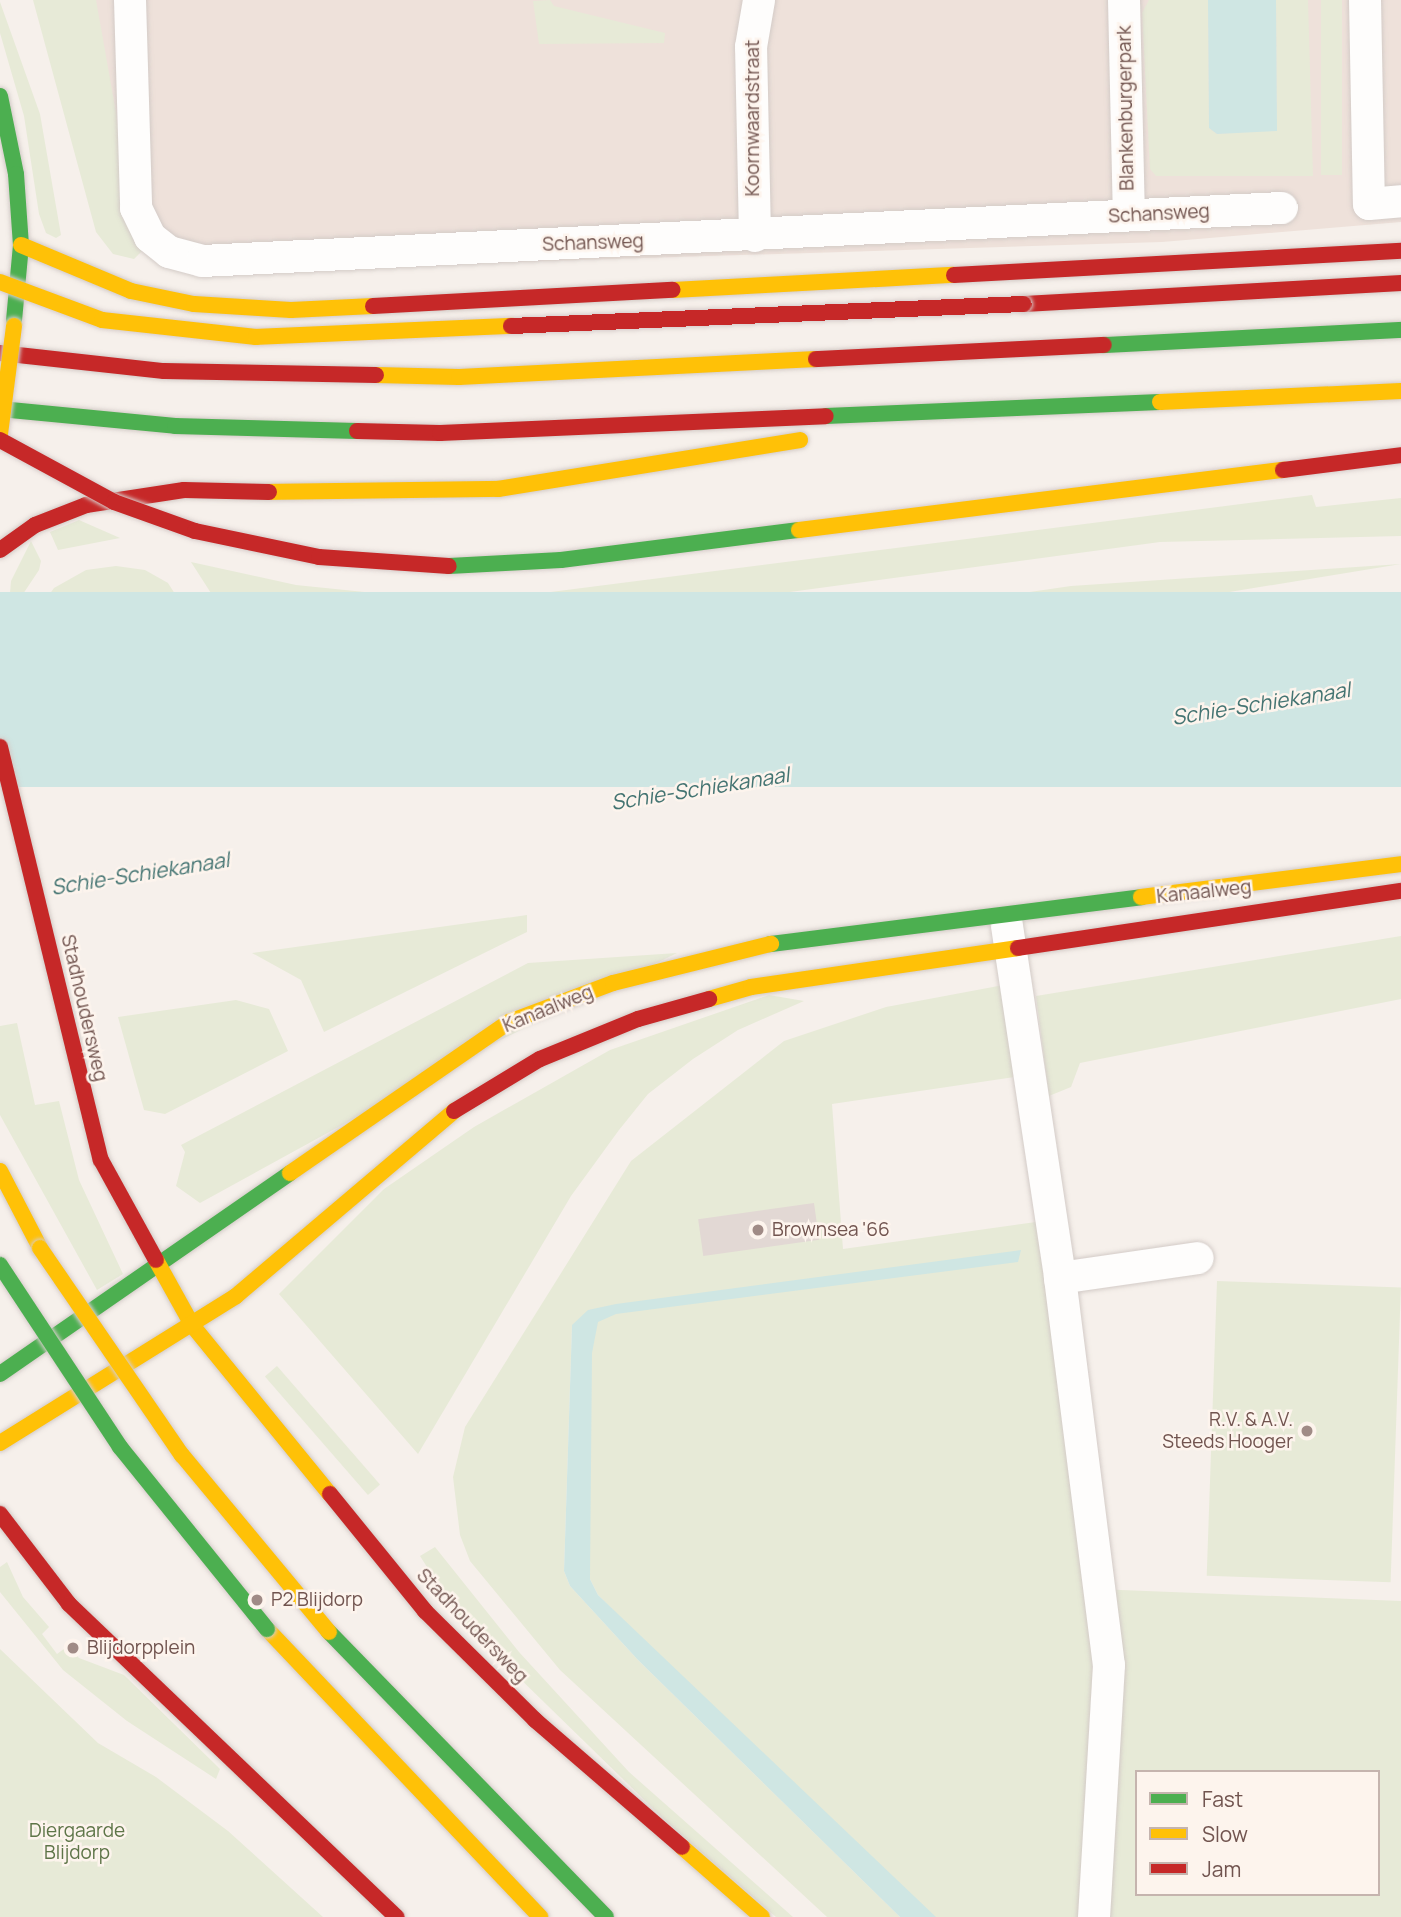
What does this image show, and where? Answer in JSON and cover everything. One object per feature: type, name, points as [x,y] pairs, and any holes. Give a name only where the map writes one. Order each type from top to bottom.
[{"type":"main road","points":[[0,96],[16,174],[21,245],[0,434]]},
{"type":"main road","points":[[21,245],[131,291],[194,304],[291,310],[1401,251]]},
{"type":"main road","points":[[0,282],[102,320],[256,337],[1184,296],[1401,283]]},
{"type":"main road","points":[[0,353],[190,372],[459,377],[1401,331]]},
{"type":"main road","points":[[0,409],[175,426],[440,433],[946,415],[1401,391]]},
{"type":"main road","points":[[0,550],[35,525],[86,505],[184,490],[365,494],[498,489],[946,415]]},
{"type":"main road","points":[[0,440],[114,502],[195,531],[319,557],[435,567],[561,560],[1401,455]]},
{"type":"main road","name":"Stadhoudersweg","points":[[0,747],[83,1096],[102,1160],[157,1267],[192,1325],[425,1611],[535,1720],[762,1917]]},
{"type":"main road","name":"Kanaalweg","points":[[157,1267],[509,1022],[613,983],[740,948],[1401,864]]},
{"type":"main road","name":"Kanaalweg","points":[[192,1325],[236,1296],[454,1111],[540,1059],[638,1019],[751,987],[1011,953],[1401,891]]},
{"type":"main road","points":[[0,1171],[40,1248],[103,1346],[199,1476],[385,1695],[606,1917]]},
{"type":"main road","points":[[0,1265],[120,1447],[267,1629],[540,1917]]},
{"type":"main road","points":[[0,1374],[157,1267]]},
{"type":"main road","points":[[0,1443],[192,1325]]},
{"type":"main road","points":[[0,1514],[69,1604],[397,1917]]},
{"type":"street","name":"Schansweg","points":[[130,0],[136,208],[150,237],[169,252],[202,261],[755,236],[1282,208]]},
{"type":"street","name":"Koornwaardstraat","points":[[755,236],[751,47],[759,0]]},
{"type":"street","name":"Blankenburgerpark","points":[[1124,0],[1129,215]]},
{"type":"street","points":[[1365,0],[1369,204],[1401,201]]},
{"type":"street","points":[[1005,913],[1060,1278],[1110,1665],[1094,1917]]},
{"type":"street","points":[[1060,1278],[1198,1258]]},
{"type":"shaded area","points":[[49,0],[1401,0],[1401,222],[1162,242],[227,271],[158,261]]},
{"type":"green space","points":[[33,0],[96,0],[135,219],[149,244],[134,259],[113,254],[96,232]]},
{"type":"green space","points":[[550,0],[554,6],[665,33],[664,43],[539,44],[533,1]]},
{"type":"green space","points":[[1149,0],[1208,0],[1209,128],[1217,134],[1277,130],[1276,0],[1308,0],[1313,176],[1156,176],[1150,169],[1142,13]]},
{"type":"green space","points":[[1321,0],[1342,0],[1342,175],[1321,175]]},
{"type":"green space","points":[[0,2],[40,114],[61,235],[56,238],[46,233],[39,214],[24,116],[0,33]]},
{"type":"green space","points":[[1312,495],[1316,507],[1401,498],[1401,536],[1160,542],[352,651],[297,652],[248,638],[227,618],[191,562],[296,585],[394,595],[535,594]]},
{"type":"green space","points":[[79,520],[120,538],[58,550],[50,532]]},
{"type":"green space","points":[[31,541],[41,561],[39,570],[15,606],[9,605],[11,581]]},
{"type":"green space","points":[[1401,564],[716,676],[282,728],[317,696],[1071,586]]},
{"type":"green space","points":[[116,566],[145,570],[168,583],[193,622],[197,670],[181,703],[156,726],[53,746],[38,679],[33,617],[54,588],[86,570]]},
{"type":"green space","points":[[222,649],[254,664],[304,671],[253,709],[202,721],[197,714],[215,680]]},
{"type":"green space","points":[[527,915],[527,932],[324,1032],[301,980],[252,953]]},
{"type":"green space","points":[[1401,936],[1401,999],[1080,1063],[1071,1087],[1049,1096],[1036,996]]},
{"type":"green space","points":[[677,953],[466,1057],[200,1203],[176,1186],[185,1152],[181,1145],[528,963]]},
{"type":"green space","points":[[1009,984],[1021,1076],[832,1104],[843,1249],[1043,1221],[1096,1589],[1401,1601],[1401,1917],[919,1917],[598,1595],[590,1579],[572,1325],[564,1571],[570,1586],[638,1660],[900,1917],[827,1917],[560,1670],[470,1561],[460,1535],[453,1477],[465,1427],[631,1161],[784,1041],[886,1007]]},
{"type":"green space","points":[[769,995],[804,1001],[738,1030],[693,1059],[648,1094],[619,1130],[571,1196],[418,1454],[279,1294],[384,1189],[474,1127],[610,1050]]},
{"type":"green space","points":[[236,1000],[269,1009],[288,1051],[165,1114],[144,1110],[118,1017]]},
{"type":"green space","points":[[17,1023],[35,1105],[59,1101],[79,1180],[123,1274],[97,1290],[0,1115],[0,1026]]},
{"type":"green space","name":"R.V. & A.V. Steeds Hooger","points":[[1217,1281],[1401,1287],[1391,1582],[1207,1576]]},
{"type":"green space","points":[[277,1366],[380,1484],[368,1495],[265,1376]]},
{"type":"green space","points":[[435,1547],[519,1652],[629,1772],[793,1917],[776,1917],[668,1823],[462,1622],[420,1556]]},
{"type":"green space","points":[[7,1562],[23,1597],[49,1627],[42,1634],[57,1654],[68,1646],[79,1658],[124,1675],[220,1769],[216,1779],[127,1721],[63,1670],[0,1592],[0,1567]]},
{"type":"green space","name":"Diergaarde Blijdorp","points":[[0,1649],[98,1743],[156,1777],[228,1831],[323,1917],[0,1917]]},
{"type":"water","points":[[1208,0],[1276,0],[1277,131],[1217,134],[1209,128]]},
{"type":"water","name":"Schie-Schiekanaal","points":[[0,592],[1401,592],[1401,787],[0,787]]},
{"type":"water","points":[[1021,1250],[1018,1262],[616,1314],[598,1322],[592,1353],[590,1579],[598,1595],[936,1917],[900,1917],[638,1660],[570,1586],[564,1571],[572,1325],[588,1310],[616,1304]]},
{"type":"pier","points":[[62,791],[103,980],[11,994],[0,942],[0,801]]},
{"type":"building","name":"Brownsea '66","points":[[814,1203],[819,1240],[703,1256],[698,1219]]},
{"type":"traffic: fast","points":[[0,96],[16,174],[21,245],[14,320]]},
{"type":"traffic: fast","points":[[1104,345],[1401,330]]},
{"type":"traffic: fast","points":[[826,416],[1160,402]]},
{"type":"traffic: fast","points":[[0,409],[175,426],[357,431]]},
{"type":"traffic: fast","points":[[449,566],[561,560],[799,530]]},
{"type":"traffic: fast","points":[[771,944],[1141,897]]},
{"type":"traffic: fast","points":[[0,1374],[290,1173]]},
{"type":"traffic: fast","points":[[0,1265],[120,1447],[267,1629]]},
{"type":"traffic: fast","points":[[329,1632],[606,1917]]},
{"type":"traffic: slow","points":[[21,245],[131,291],[194,304],[291,310],[373,306]]},
{"type":"traffic: slow","points":[[673,290],[954,275]]},
{"type":"traffic: slow","points":[[0,282],[102,320],[256,337],[511,326]]},
{"type":"traffic: slow","points":[[0,434],[14,326]]},
{"type":"traffic: slow","points":[[376,375],[459,377],[816,359]]},
{"type":"traffic: slow","points":[[1160,402],[1401,391]]},
{"type":"traffic: slow","points":[[269,492],[498,489],[800,440]]},
{"type":"traffic: slow","points":[[799,530],[1283,470]]},
{"type":"traffic: slow","points":[[1141,897],[1401,864]]},
{"type":"traffic: slow","points":[[290,1173],[509,1022],[613,983],[771,944]]},
{"type":"traffic: slow","points":[[709,999],[751,987],[1018,948]]},
{"type":"traffic: slow","points":[[0,1443],[236,1296],[454,1111]]},
{"type":"traffic: slow","points":[[0,1171],[40,1248]]},
{"type":"traffic: slow","points":[[40,1248],[182,1455],[329,1632]]},
{"type":"traffic: slow","points":[[156,1260],[192,1325],[330,1494]]},
{"type":"traffic: slow","points":[[267,1629],[540,1917]]},
{"type":"traffic: slow","points":[[682,1847],[762,1917]]},
{"type":"traffic: jam","points":[[954,275],[1401,251]]},
{"type":"traffic: jam","points":[[1024,304],[1401,283]]},
{"type":"traffic: jam","points":[[373,306],[673,290]]},
{"type":"traffic: jam","points":[[511,326],[1024,304]]},
{"type":"traffic: jam","points":[[816,359],[1104,345]]},
{"type":"traffic: jam","points":[[0,353],[164,371],[376,375]]},
{"type":"traffic: jam","points":[[357,431],[440,433],[826,416]]},
{"type":"traffic: jam","points":[[0,440],[114,502],[195,531],[319,557],[449,566]]},
{"type":"traffic: jam","points":[[1283,470],[1401,455]]},
{"type":"traffic: jam","points":[[0,550],[35,525],[86,505],[184,490],[269,492]]},
{"type":"traffic: jam","points":[[0,747],[101,1160],[156,1260]]},
{"type":"traffic: jam","points":[[1018,948],[1401,891]]},
{"type":"traffic: jam","points":[[454,1111],[540,1059],[638,1019],[709,999]]},
{"type":"traffic: jam","points":[[330,1494],[425,1611],[535,1720],[682,1847]]},
{"type":"traffic: jam","points":[[0,1514],[69,1604],[397,1917]]},
{"type":"place","name":"Brownsea '66","points":[[758,1230]]},
{"type":"place","name":"R.V. & A.V. Steeds Hooger","points":[[1307,1431]]},
{"type":"place","name":"P2 Blijdorp","points":[[257,1600]]},
{"type":"place","name":"Blijdorpplein","points":[[73,1648]]}]
